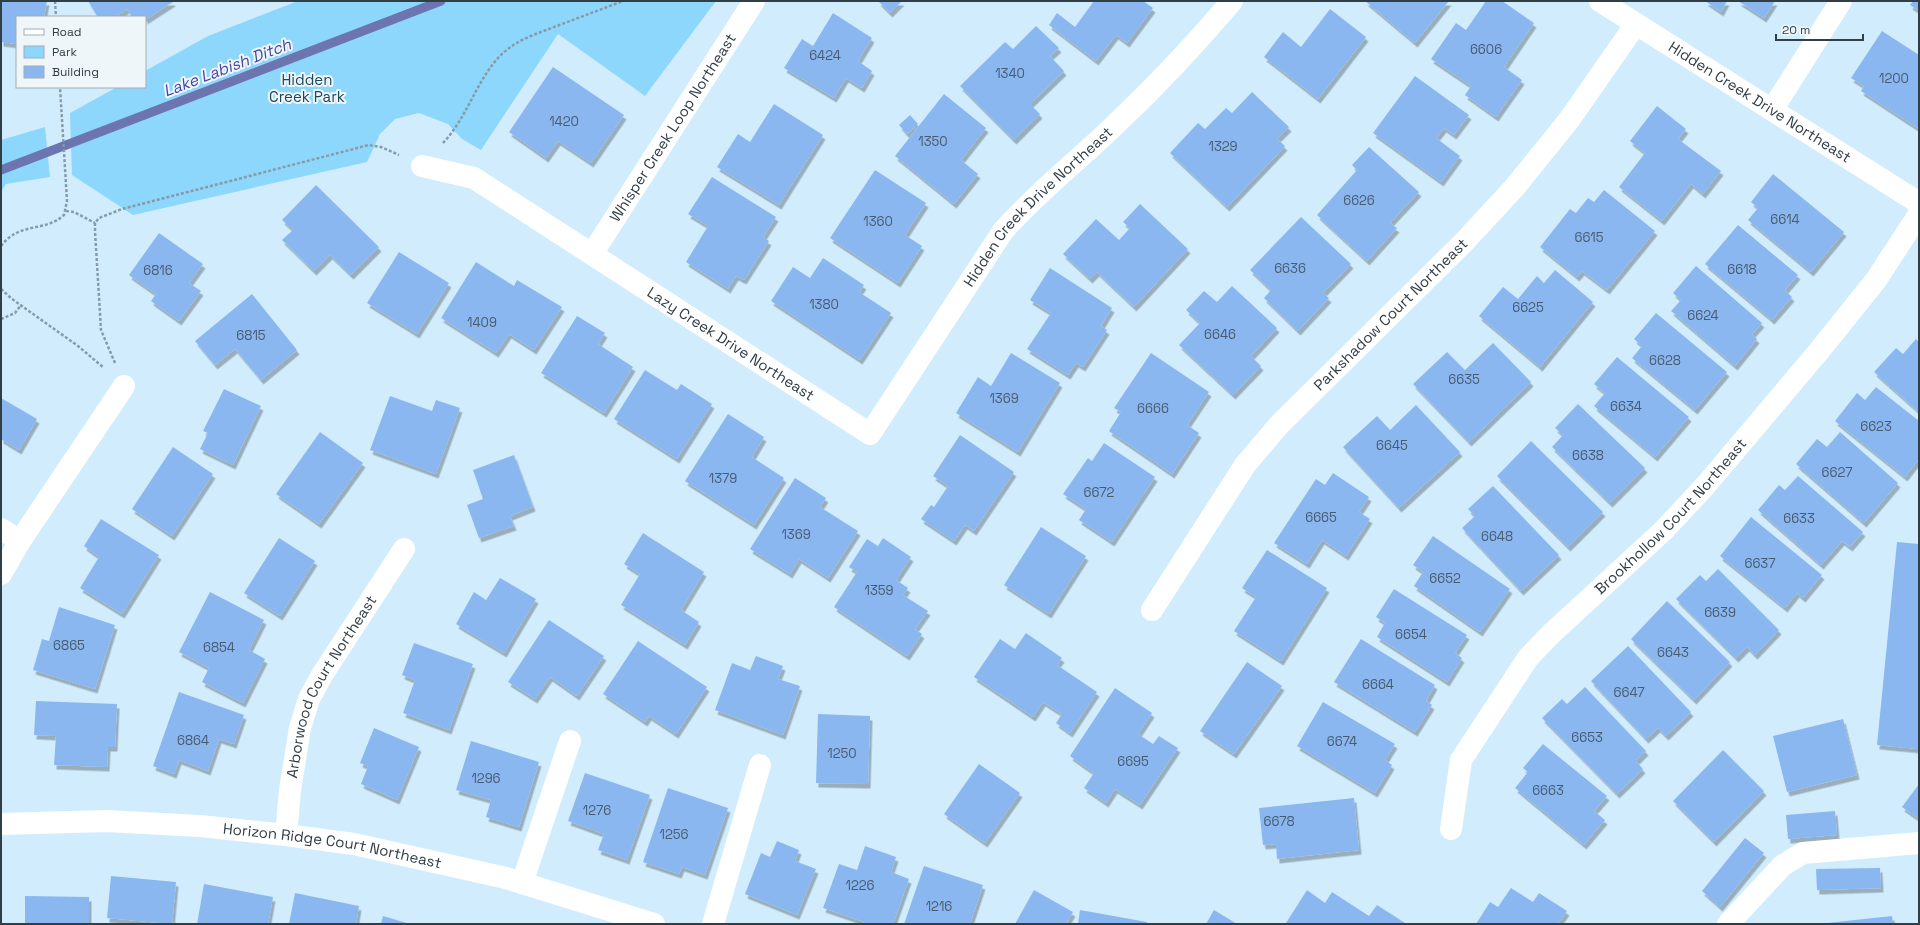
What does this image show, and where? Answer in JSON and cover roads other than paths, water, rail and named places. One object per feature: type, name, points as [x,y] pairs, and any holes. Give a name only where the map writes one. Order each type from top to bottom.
[{"type":"street","name":"Whisper Creek Loop Northeast","points":[[592,254],[754,1]]},
{"type":"street","name":"Hidden Creek Drive Northeast","points":[[870,434],[1003,231],[1024,207],[1122,119],[1196,44],[1232,1]]},
{"type":"street","name":"Hidden Creek Drive Northeast","points":[[1600,1],[1919,203]]},
{"type":"street","points":[[1772,110],[1841,1]]},
{"type":"street","name":"Parkshadow Court Northeast","points":[[1152,610],[1245,465],[1279,425],[1464,242],[1514,188],[1569,120],[1636,24]]},
{"type":"street","name":"Lazy Creek Drive Northeast","points":[[422,166],[474,178],[870,434]]},
{"type":"street","name":"Brookhollow Court Northeast","points":[[1451,829],[1461,760],[1528,658],[1551,634],[1664,530],[1705,486],[1819,352],[1876,280],[1919,214]]},
{"type":"street","points":[[1,574],[20,541],[124,386]]},
{"type":"street","points":[[1,529],[20,541]]},
{"type":"street","name":"Arborwood Court Northeast","points":[[286,835],[292,775],[300,728],[309,699],[322,674],[404,549]]},
{"type":"street","points":[[522,883],[570,741]]},
{"type":"street","points":[[713,924],[760,765]]},
{"type":"street","name":"Horizon Ridge Court Northeast","points":[[1,824],[106,821],[200,826],[354,844],[426,859],[522,883],[654,924]]},
{"type":"street","points":[[1728,924],[1783,865],[1803,853],[1919,842]]},
{"type":"waterway","name":"Lake Labish Ditch","points":[[1,170],[441,1]]},
{"type":"park label","name":"Hidden Creek Park","points":[[307,88]]}]
